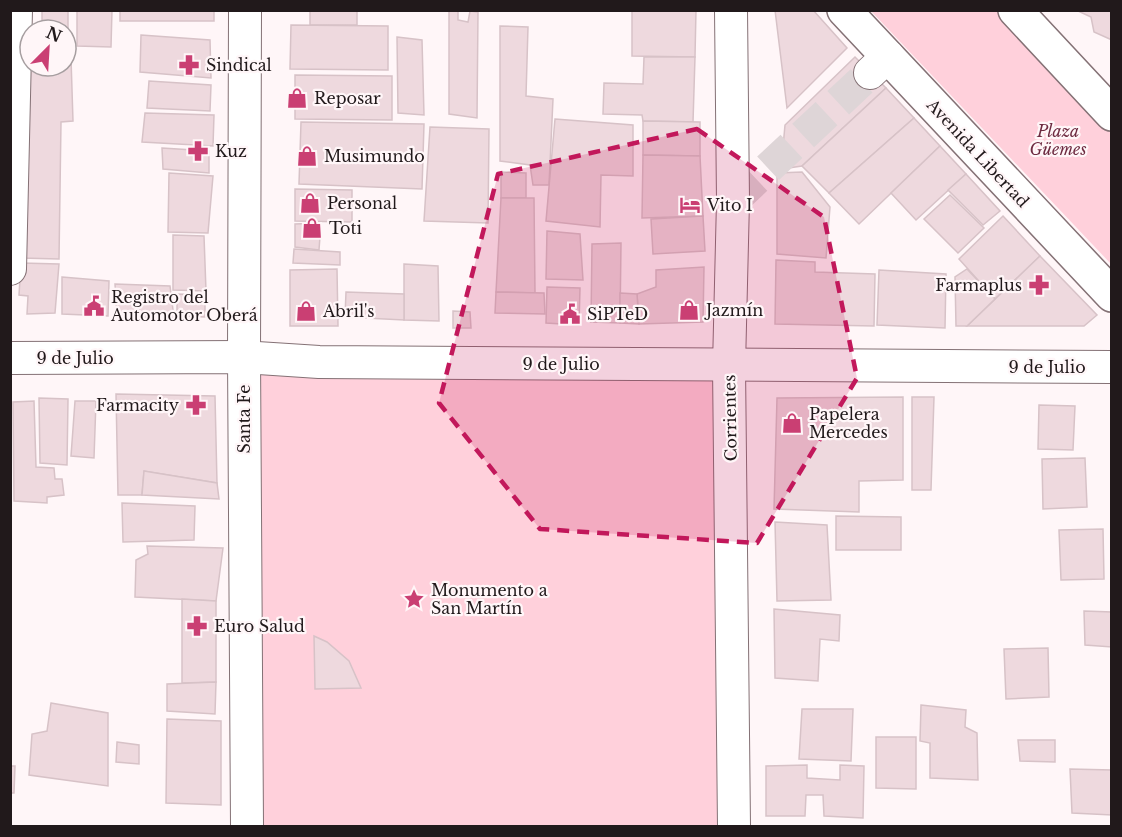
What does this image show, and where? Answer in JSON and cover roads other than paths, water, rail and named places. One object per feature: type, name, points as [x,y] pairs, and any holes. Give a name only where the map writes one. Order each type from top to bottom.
[{"type":"main road","name":"Avenida Libertad","points":[[844,10],[879,64],[1112,296]]},
{"type":"main road","points":[[1014,10],[1112,114]]},
{"type":"street","points":[[10,269],[16,10]]},
{"type":"street","name":"Santa Fe","points":[[245,10],[244,357],[247,826]]},
{"type":"street","name":"Corrientes","points":[[731,10],[733,201],[729,366],[734,826]]},
{"type":"street","name":"9 de Julio","points":[[10,358],[244,357],[319,362],[1112,367]]},
{"type":"tunnel","points":[[733,201],[870,73]]},
{"type":"place","name":"Sindical","points":[[189,65]]},
{"type":"place","name":"Reposar","points":[[297,98]]},
{"type":"place","name":"Kuz","points":[[198,151]]},
{"type":"place","name":"Musimundo","points":[[307,156]]},
{"type":"place","name":"Personal","points":[[310,203]]},
{"type":"place","name":"Vito I","points":[[690,205]]},
{"type":"place","name":"Toti","points":[[312,228]]},
{"type":"place","name":"Farmaplus","points":[[1039,285]]},
{"type":"place","name":"Registro del Automotor Oberá","points":[[94,306]]},
{"type":"place","name":"Jazmín","points":[[689,310]]},
{"type":"place","name":"Abril's","points":[[306,311]]},
{"type":"place","name":"SiPTeD","points":[[570,314]]},
{"type":"place","name":"Farmacity","points":[[196,405]]},
{"type":"place","name":"Papelera Mercedes","points":[[792,423]]},
{"type":"place","name":"Monumento a San Martín","points":[[414,599]]},
{"type":"place","name":"Euro Salud","points":[[197,626]]},
{"type":"park label","name":"Plaza Güemes","points":[[1058,140]]}]
